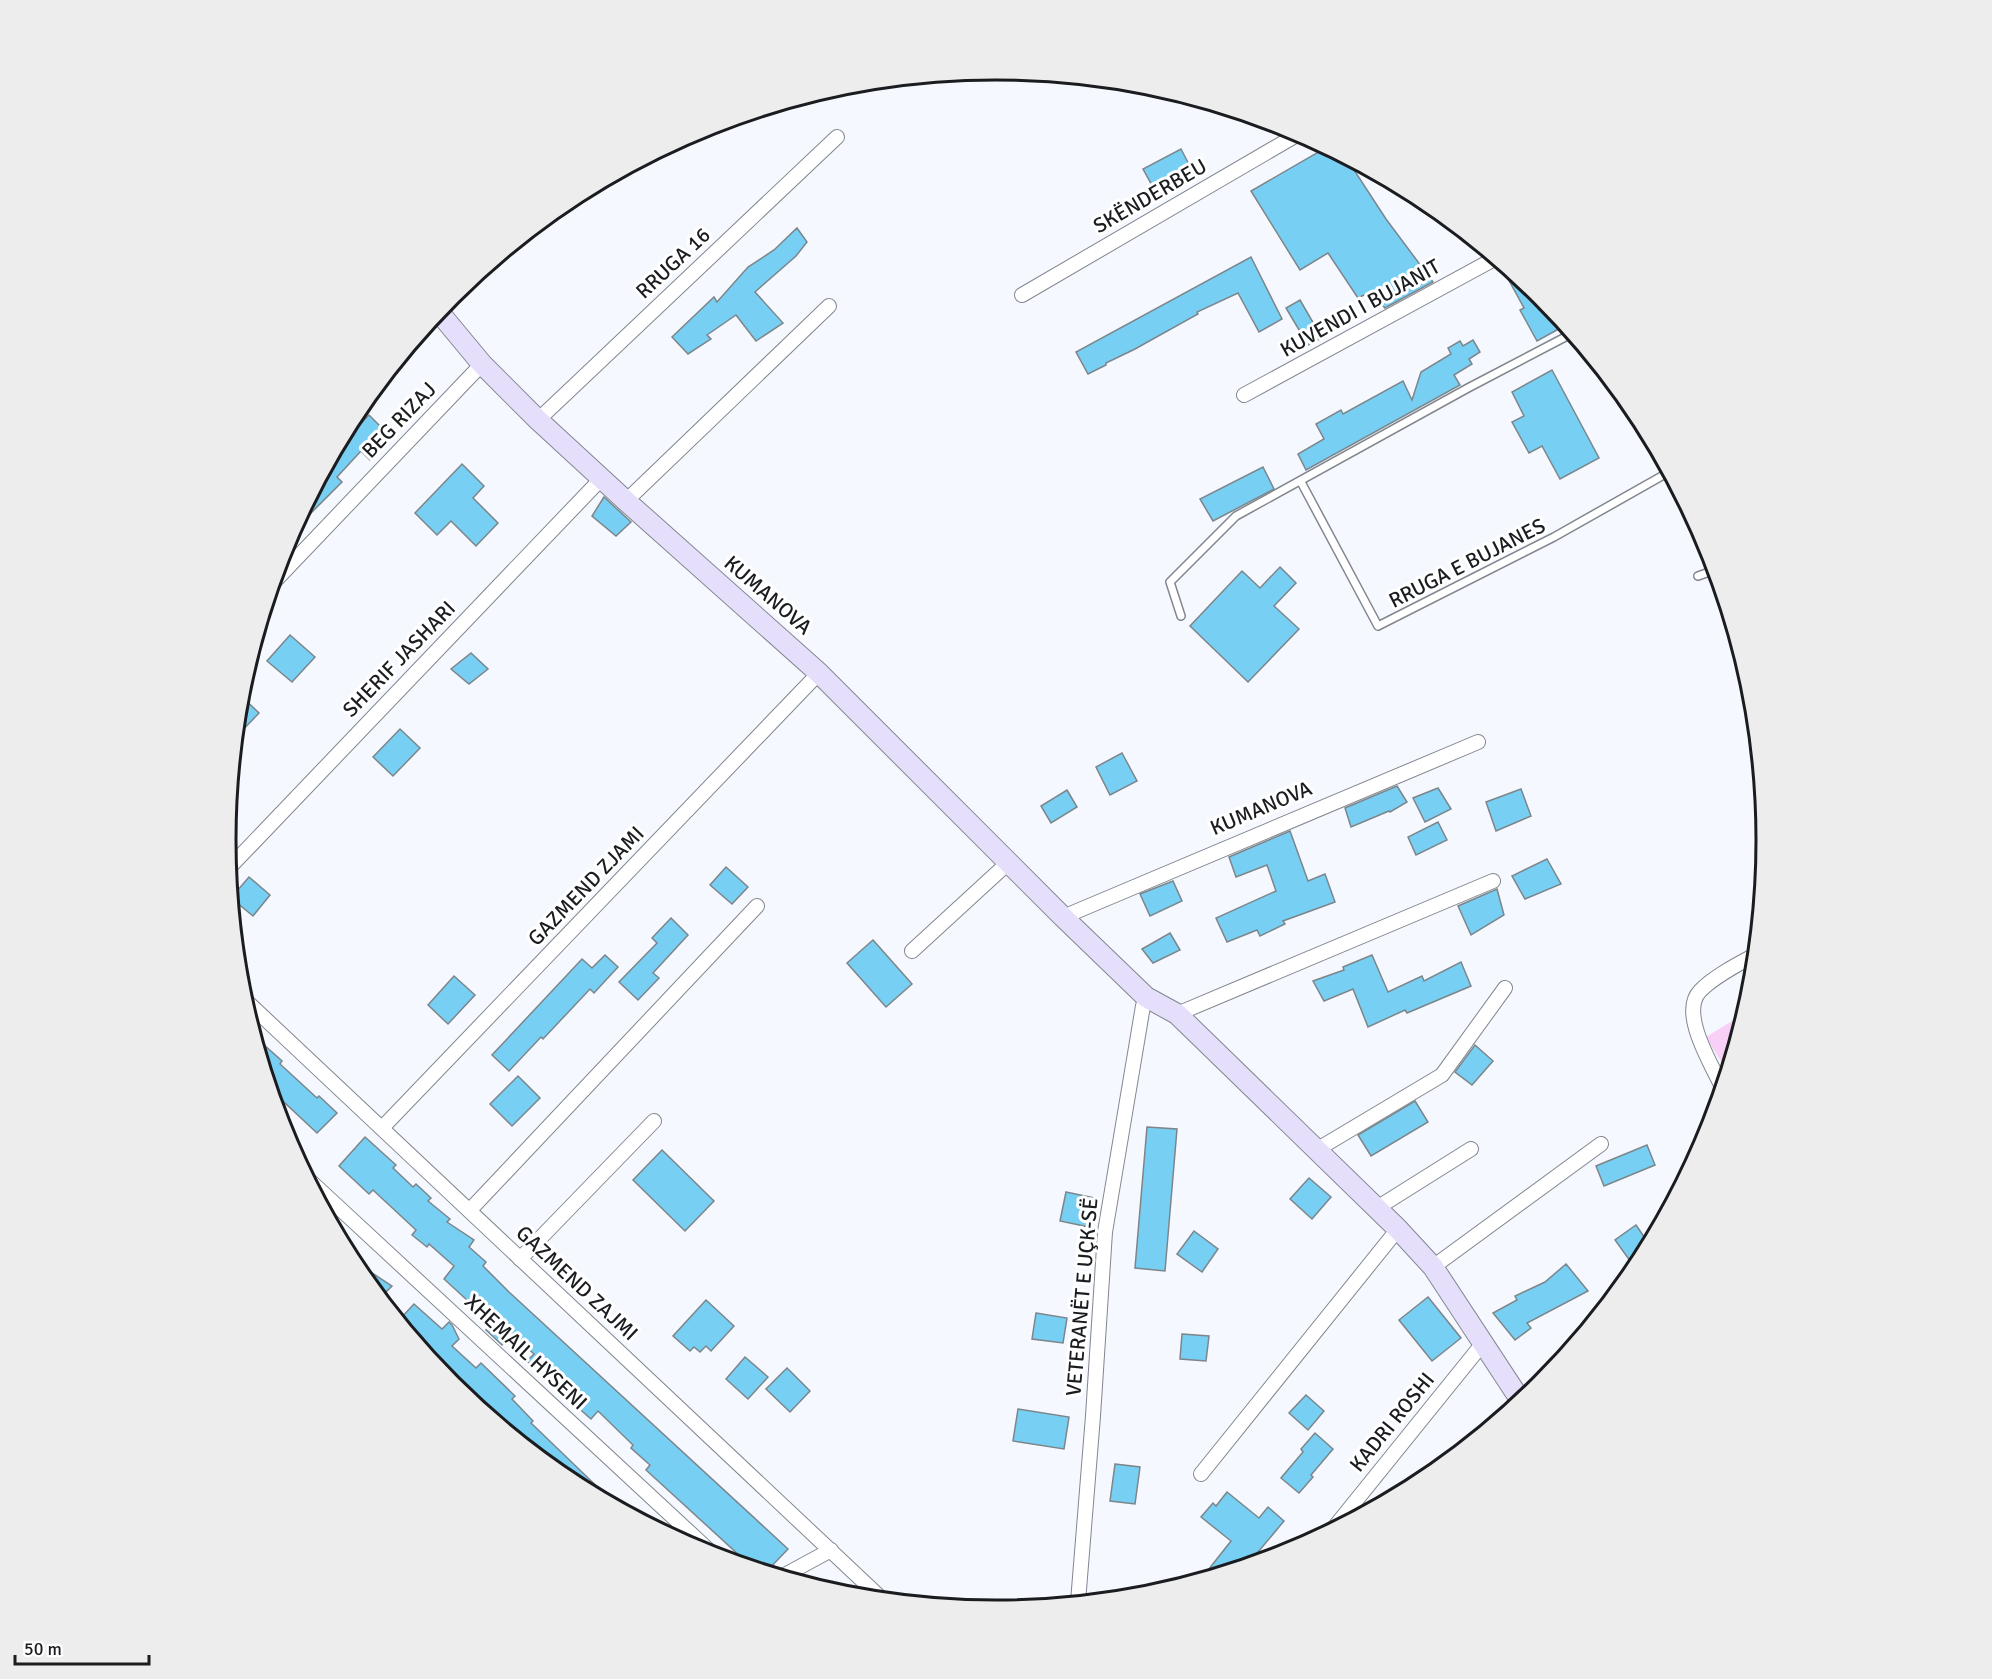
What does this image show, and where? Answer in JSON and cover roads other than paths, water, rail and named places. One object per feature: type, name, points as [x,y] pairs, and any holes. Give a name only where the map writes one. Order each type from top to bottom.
[{"type":"main road","name":"KUMANOVA","points":[[444,318],[482,364],[538,420],[819,673],[1146,997],[1177,1014],[1398,1229],[1432,1267],[1516,1393]]},
{"type":"street","name":"RRUGA 16","points":[[538,420],[837,137]]},
{"type":"street","name":"SKËNDERBEU","points":[[1022,295],[1289,138]]},
{"type":"street","name":"KUVENDI I BUJANIT","points":[[1244,395],[1489,262]]},
{"type":"street","points":[[626,501],[829,306]]},
{"type":"street","name":"BEG RIZAJ","points":[[286,569],[482,364]]},
{"type":"street","name":"SHERIF JASHARI","points":[[237,860],[601,479]]},
{"type":"street","name":"GAZMEND ZJAMI","points":[[382,1128],[819,673]]},
{"type":"street","name":"KUMANOVA","points":[[1063,917],[1478,742]]},
{"type":"street","points":[[912,951],[1009,862]]},
{"type":"street","points":[[1177,1014],[1493,881]]},
{"type":"street","points":[[470,1210],[757,906]]},
{"type":"street","points":[[1718,1078],[1697,1034],[1693,1011],[1694,999],[1700,990],[1746,960]]},
{"type":"street","points":[[1318,1149],[1442,1075],[1505,988]]},
{"type":"street","name":"VETERANËT E UÇK-SË","points":[[1079,1595],[1105,1232],[1146,997]]},
{"type":"street","name":"GAZMEND ZAJMI","points":[[256,1010],[871,1589]]},
{"type":"street","points":[[520,1259],[654,1121]]},
{"type":"street","points":[[1432,1267],[1601,1144]]},
{"type":"street","points":[[1377,1208],[1471,1149]]},
{"type":"street","name":"XHEMAIL HYSENI","points":[[324,1194],[695,1537]]},
{"type":"street","points":[[1201,1474],[1398,1229]]},
{"type":"street","name":"KADRI ROSHI","points":[[1345,1514],[1484,1342]]},
{"type":"street","points":[[791,1572],[831,1550]]},
{"type":"lane","points":[[1181,616],[1170,582],[1236,516],[1566,337]]},
{"type":"lane","name":"RRUGA E BUJANES","points":[[1301,482],[1378,626],[1554,537],[1663,476]]},
{"type":"lane","points":[[1698,576],[1707,573]]}]
